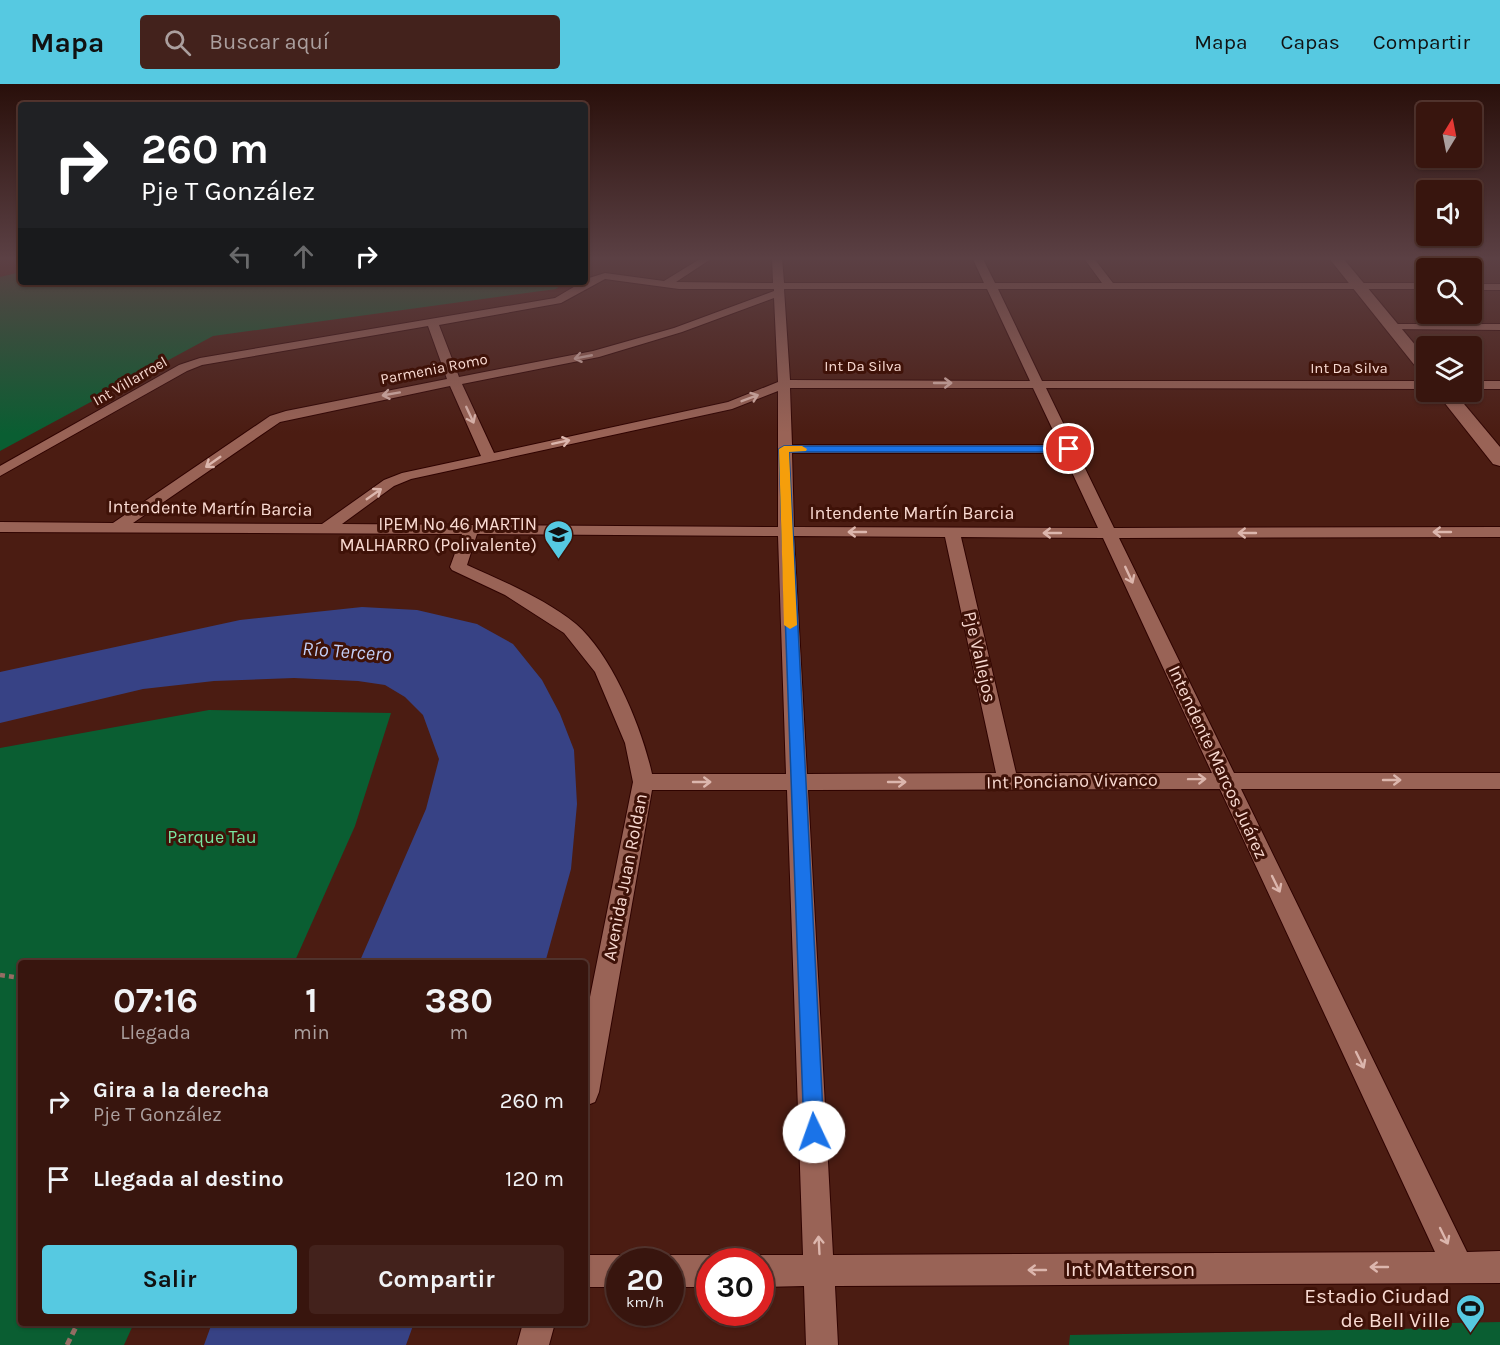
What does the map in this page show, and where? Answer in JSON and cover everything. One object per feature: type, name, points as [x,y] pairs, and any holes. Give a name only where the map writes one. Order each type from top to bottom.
[{"type":"main road","points":[[1384,316],[1416,356]]},
{"type":"main road","points":[[1453,402],[1500,460]]},
{"type":"street","name":"Int Villarroel","points":[[0,472],[183,369],[200,362],[469,316]]},
{"type":"street","name":"Parmenia Romo","points":[[119,526],[275,419],[300,411],[455,383],[595,354],[678,330],[713,316]]},
{"type":"street","points":[[780,316],[784,384],[786,532],[822,1345]]},
{"type":"street","name":"Intendente Marcos Juárez","points":[[1005,316],[1458,1266]]},
{"type":"street","points":[[432,322],[455,383],[489,457]]},
{"type":"street","points":[[1393,327],[1500,327]]},
{"type":"street","name":"Int Da Silva","points":[[327,528],[389,483],[408,476],[732,405],[784,384],[1416,385]]},
{"type":"street","points":[[1482,385],[1500,385]]},
{"type":"street","points":[[784,449],[1069,449]]},
{"type":"street","name":"Intendente Martín Barcia","points":[[0,527],[786,532],[1500,532]]},
{"type":"street","name":"Avenida Juan Roldan","points":[[471,530],[458,567],[511,591],[570,629],[603,670],[635,743],[643,782],[588,1076]]},
{"type":"street","name":"Pje Vallejos","points":[[952,532],[1008,782]]},
{"type":"street","name":"Int Ponciano Vivanco","points":[[643,782],[1008,782],[1225,779],[1500,781]]},
{"type":"street","name":"Int Matterson","points":[[774,1272],[1500,1267]]},
{"type":"street","points":[[588,1271],[606,1271]]},
{"type":"street","points":[[533,1345],[538,1326]]},
{"type":"path","points":[[0,975],[18,978]]},
{"type":"path","points":[[67,1345],[76,1326]]},
{"type":"green space","points":[[0,316],[360,316],[213,336],[0,451]]},
{"type":"green space","name":"Parque Tau","points":[[209,710],[391,713],[355,826],[295,960],[18,960],[18,1326],[133,1326],[124,1345],[0,1345],[0,748]]},
{"type":"green space","points":[[1500,1322],[1500,1345],[1069,1345],[1070,1335],[1447,1328],[1451,1323]]},
{"type":"water","name":"Río Tercero","points":[[362,607],[417,610],[477,624],[513,644],[542,680],[560,714],[574,750],[577,804],[571,869],[546,960],[360,960],[426,809],[439,759],[423,715],[405,697],[385,685],[358,681],[294,678],[214,681],[143,689],[0,723],[0,672],[240,620]]},
{"type":"water","points":[[211,1326],[413,1326],[406,1345],[204,1345]]},
{"type":"slow traffic","points":[[790,625],[784,449],[802,449]]},
{"type":"place","name":"IPEM Nº 46 MARTIN MALHARRO (Polivalente)","points":[[558,560]]},
{"type":"place","name":"Estadio Ciudad de Bell Ville","points":[[1471,1334]]},
{"type":"route","points":[[814,1132],[784,449],[1069,449]]}]
